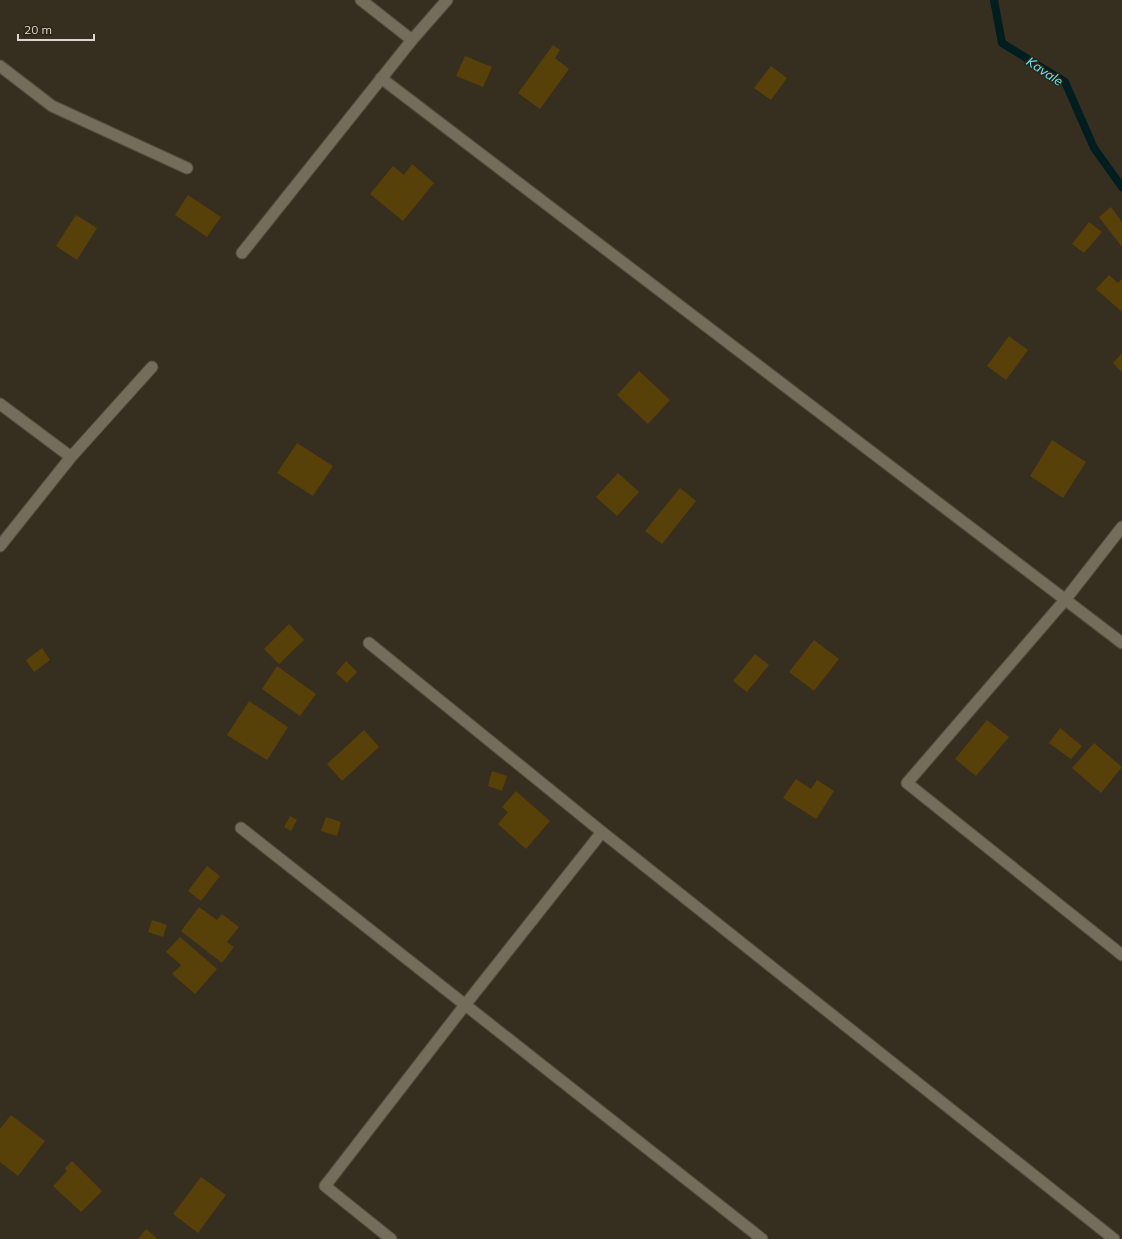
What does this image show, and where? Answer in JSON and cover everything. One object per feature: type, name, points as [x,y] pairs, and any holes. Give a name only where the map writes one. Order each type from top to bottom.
[{"type":"street","points":[[361,0],[412,40]]},
{"type":"street","points":[[242,253],[381,78],[447,0]]},
{"type":"street","points":[[0,66],[52,106],[187,168]]},
{"type":"street","points":[[381,78],[1122,643]]},
{"type":"street","points":[[0,546],[71,457],[152,367]]},
{"type":"street","points":[[0,404],[71,457]]},
{"type":"street","points":[[1122,527],[1065,600],[907,783],[1122,955]]},
{"type":"street","points":[[369,643],[602,832],[1114,1239]]},
{"type":"street","points":[[241,828],[762,1239]]},
{"type":"street","points":[[391,1239],[326,1186],[465,1004],[602,832]]},
{"type":"building","points":[[553,45],[560,50],[555,58],[569,69],[540,109],[518,93]]},
{"type":"building","points":[[465,56],[492,67],[483,87],[456,76]]},
{"type":"building","points":[[771,66],[787,78],[771,100],[754,88]]},
{"type":"building","points":[[412,164],[434,183],[403,221],[370,194],[393,166],[404,175]]},
{"type":"building","points":[[188,195],[221,217],[207,237],[175,215]]},
{"type":"building","points":[[1111,207],[1122,222],[1122,247],[1099,217]]},
{"type":"building","points":[[76,215],[97,228],[77,260],[56,246]]},
{"type":"building","points":[[1089,222],[1102,232],[1084,253],[1072,244]]},
{"type":"building","points":[[1109,275],[1118,283],[1122,279],[1122,312],[1096,289]]},
{"type":"building","points":[[1009,336],[1028,350],[1006,380],[987,366]]},
{"type":"building","points":[[1122,353],[1122,372],[1113,363]]},
{"type":"building","points":[[639,371],[670,400],[648,424],[617,395]]},
{"type":"building","points":[[1052,440],[1086,462],[1063,498],[1030,476]]},
{"type":"building","points":[[297,443],[333,466],[313,496],[277,473]]},
{"type":"building","points":[[618,473],[639,492],[617,516],[596,497]]},
{"type":"building","points":[[680,488],[696,501],[662,544],[645,531]]},
{"type":"building","points":[[289,624],[304,640],[279,664],[264,649]]},
{"type":"building","points":[[814,640],[839,659],[814,691],[789,672]]},
{"type":"building","points":[[42,648],[50,660],[34,672],[26,660]]},
{"type":"building","points":[[755,654],[769,665],[747,692],[733,681]]},
{"type":"building","points":[[346,661],[357,672],[347,683],[336,673]]},
{"type":"building","points":[[277,666],[316,694],[300,716],[262,689]]},
{"type":"building","points":[[249,701],[288,727],[267,760],[227,735]]},
{"type":"building","points":[[987,720],[1009,737],[976,776],[955,759]]},
{"type":"building","points":[[1060,728],[1082,746],[1071,759],[1049,743]]},
{"type":"building","points":[[364,730],[379,747],[342,781],[327,764]]},
{"type":"building","points":[[1094,743],[1122,767],[1101,793],[1072,768]]},
{"type":"building","points":[[492,771],[507,776],[502,791],[488,786]]},
{"type":"building","points":[[796,779],[811,789],[817,780],[834,791],[816,819],[783,798]]},
{"type":"building","points":[[516,791],[550,821],[526,849],[498,824],[508,812],[502,807]]},
{"type":"building","points":[[290,816],[297,820],[291,831],[284,827]]},
{"type":"building","points":[[326,817],[341,822],[337,836],[321,831]]},
{"type":"building","points":[[207,866],[220,876],[201,901],[188,891]]},
{"type":"building","points":[[199,907],[217,920],[222,914],[239,927],[227,942],[234,947],[222,963],[181,931]]},
{"type":"building","points":[[152,920],[167,925],[163,937],[148,932]]},
{"type":"building","points":[[180,937],[217,969],[195,994],[172,974],[181,965],[166,952]]},
{"type":"building","points":[[11,1115],[45,1141],[18,1176],[0,1162],[0,1129]]},
{"type":"building","points":[[72,1161],[102,1191],[81,1212],[53,1186],[67,1171],[65,1168]]},
{"type":"building","points":[[201,1177],[226,1195],[198,1233],[173,1214]]},
{"type":"building","points":[[146,1229],[158,1239],[138,1239]]},
{"type":"waterway","name":"Kavale","points":[[994,0],[1002,43],[1065,82],[1094,148],[1122,187]]}]
